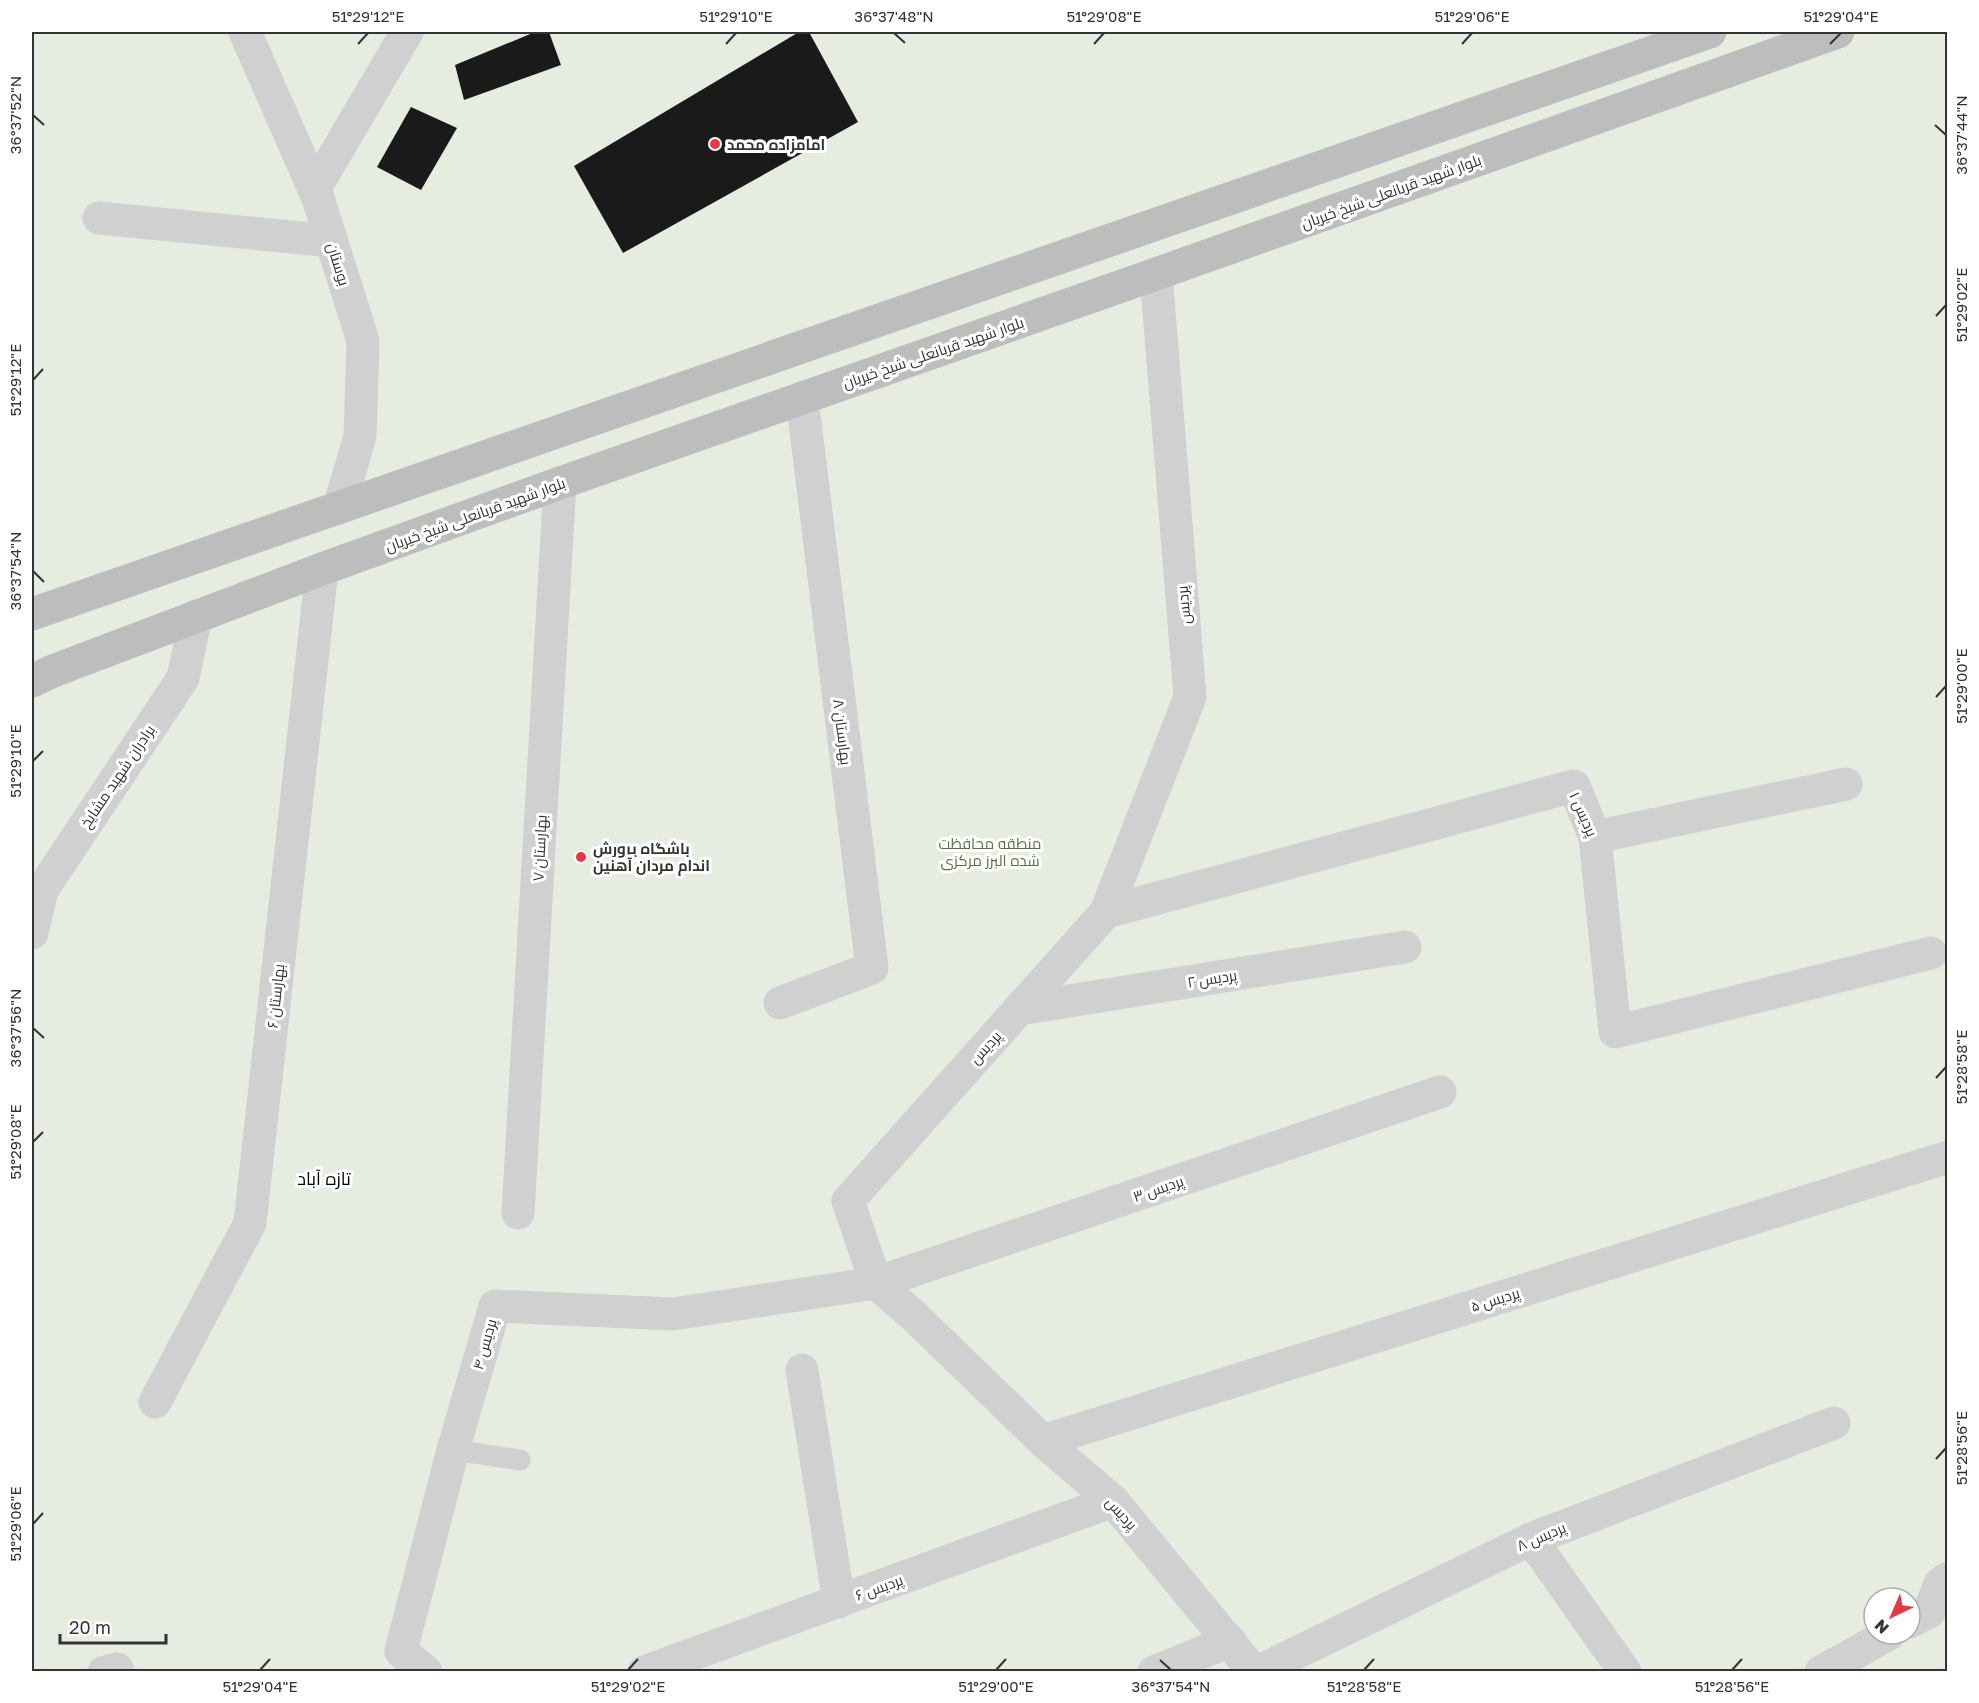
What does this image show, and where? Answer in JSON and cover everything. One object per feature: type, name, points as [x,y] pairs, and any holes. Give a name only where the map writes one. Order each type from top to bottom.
[{"type":"street","name":"بوستان","points":[[245,32],[314,190],[363,341],[360,436],[339,508]]},
{"type":"street","points":[[314,190],[407,32]]},
{"type":"street","points":[[32,614],[1710,32]]},
{"type":"street","name":"بلوار شهید قربانعلی شیخ خیریان","points":[[32,681],[196,616],[560,483],[1838,32]]},
{"type":"street","points":[[1633,57],[1647,100]]},
{"type":"street","points":[[99,218],[332,241]]},
{"type":"street","name":"پردیس","points":[[1156,274],[1190,697],[1106,912],[848,1201],[876,1283],[914,1316],[1043,1441],[1113,1501],[1255,1671]]},
{"type":"street","points":[[787,352],[802,398]]},
{"type":"street","name":"بهارستان ۸","points":[[780,1003],[872,968],[802,398]]},
{"type":"street","name":"بهارستان ۷","points":[[518,1213],[560,483]]},
{"type":"street","name":"بهارستان ۶","points":[[156,1402],[250,1223],[322,569]]},
{"type":"street","name":"برادران شهید مشایخ","points":[[32,933],[42,890],[183,678],[196,616]]},
{"type":"street","points":[[1595,837],[1846,784]]},
{"type":"street","name":"پردیس ۱","points":[[1106,912],[1574,786],[1595,837],[1615,1032],[1931,953]]},
{"type":"street","name":"پردیس ۲","points":[[1019,1009],[1404,946]]},
{"type":"street","name":"پردیس ۳","points":[[876,1283],[1440,1092]]},
{"type":"street","name":"پردیس ۵","points":[[1043,1441],[1947,1157]]},
{"type":"street","name":"پردیس ۴","points":[[426,1671],[401,1651],[453,1450],[495,1306],[673,1314],[876,1283]]},
{"type":"street","points":[[802,1370],[839,1602]]},
{"type":"street","name":"پردیس ۸","points":[[1255,1671],[1531,1539],[1834,1423]]},
{"type":"street","name":"پردیس ۶","points":[[644,1671],[1113,1501]]},
{"type":"street","points":[[1531,1539],[1625,1671]]},
{"type":"street","points":[[1922,1616],[1929,1612],[1940,1584],[1947,1578]]},
{"type":"street","points":[[1154,1671],[1230,1641]]},
{"type":"street","points":[[1821,1671],[1866,1646]]},
{"type":"street","points":[[104,1671],[117,1669],[118,1671]]},
{"type":"lane","points":[[453,1450],[520,1460]]},
{"type":"green space","name":"منطقه محافظت شده البرز مرکزی","points":[[32,32],[1947,32],[1947,1671],[32,1672]]},
{"type":"building","points":[[535,32],[549,32],[561,65],[464,100],[455,65]]},
{"type":"building","name":"امامزاده محمد","points":[[799,32],[809,32],[858,122],[623,253],[574,166]]},
{"type":"building","points":[[411,107],[457,128],[421,190],[377,167]]},
{"type":"place","name":"امامزاده محمد","points":[[715,144]]},
{"type":"place","name":"باشگاه پرورش اندام مردان آهنین","points":[[581,857]]},
{"type":"district","name":"تازه آباد","points":[[324,1178]]}]
